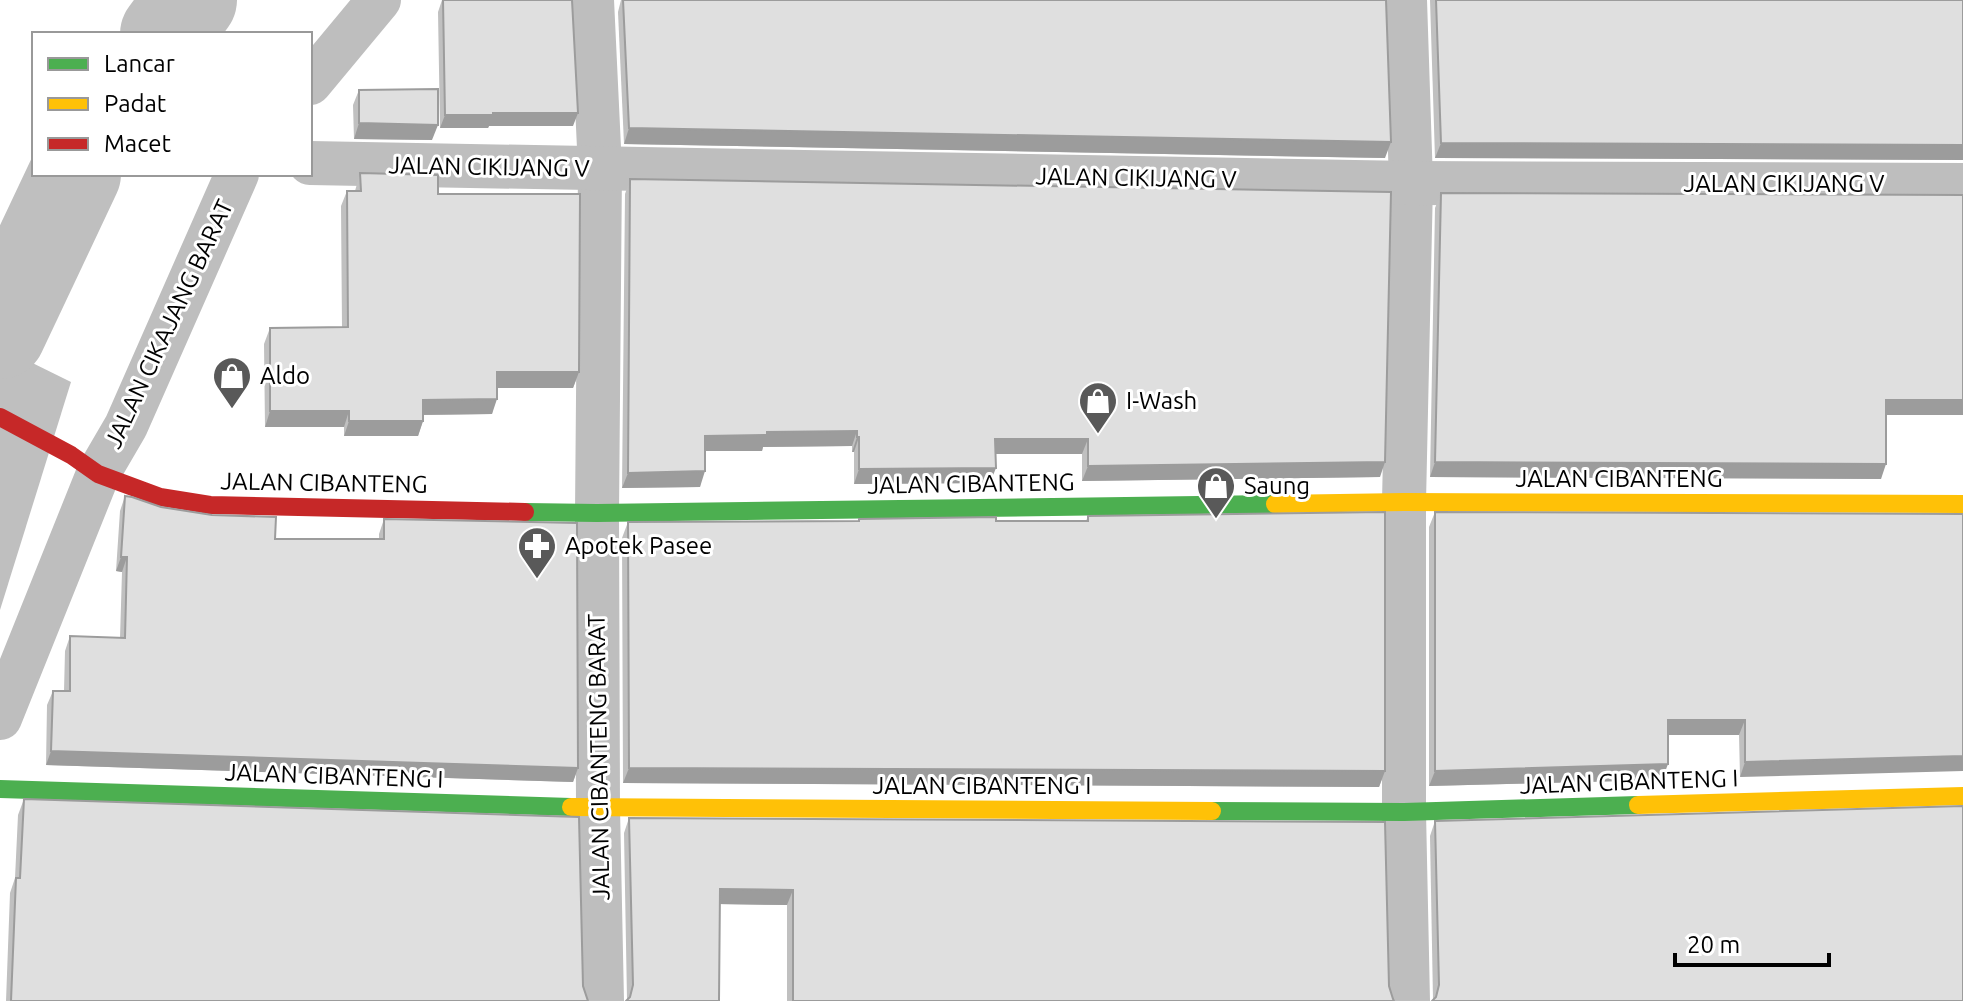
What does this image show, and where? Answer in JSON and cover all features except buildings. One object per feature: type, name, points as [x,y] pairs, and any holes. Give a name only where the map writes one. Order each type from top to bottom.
[{"type":"street","points":[[312,81],[379,0]]},
{"type":"street","name":"JALAN CIBANTENG BARAT","points":[[592,0],[600,169],[597,513],[602,1001]]},
{"type":"street","points":[[1405,0],[1411,183],[1404,502],[1404,812],[1408,1001]]},
{"type":"street","name":"JALAN CIKIJANG V","points":[[312,163],[1411,183],[1963,185]]},
{"type":"street","name":"JALAN CIKAJANG BARAT","points":[[0,718],[85,464],[126,426],[236,176]]},
{"type":"street","name":"JALAN CIBANTENG","points":[[0,417],[85,464],[160,497],[210,505],[597,513],[1404,502],[1963,504]]},
{"type":"street","name":"JALAN CIBANTENG I","points":[[0,789],[598,808],[1404,812],[1963,796]]},
{"type":"shaded area","points":[[0,347],[71,382],[0,610]]},
{"type":"waterway","points":[[167,32],[191,0]]},
{"type":"waterway","points":[[0,333],[74,176]]},
{"type":"traffic: fast","points":[[525,512],[1275,504]]},
{"type":"traffic: fast","points":[[0,789],[571,807]]},
{"type":"traffic: fast","points":[[1212,811],[1404,812],[1638,805]]},
{"type":"traffic: slow","points":[[1275,504],[1963,504]]},
{"type":"traffic: slow","points":[[1638,805],[1963,796]]},
{"type":"traffic: slow","points":[[571,807],[1212,811]]},
{"type":"traffic: jam","points":[[0,417],[71,455],[98,474],[160,497],[210,505],[525,512]]},
{"type":"place","name":"Aldo","points":[[232,410]]},
{"type":"place","name":"I-Wash","points":[[1098,435]]},
{"type":"place","name":"Saung","points":[[1216,520]]},
{"type":"place","name":"Apotek Pasee","points":[[537,580]]}]
